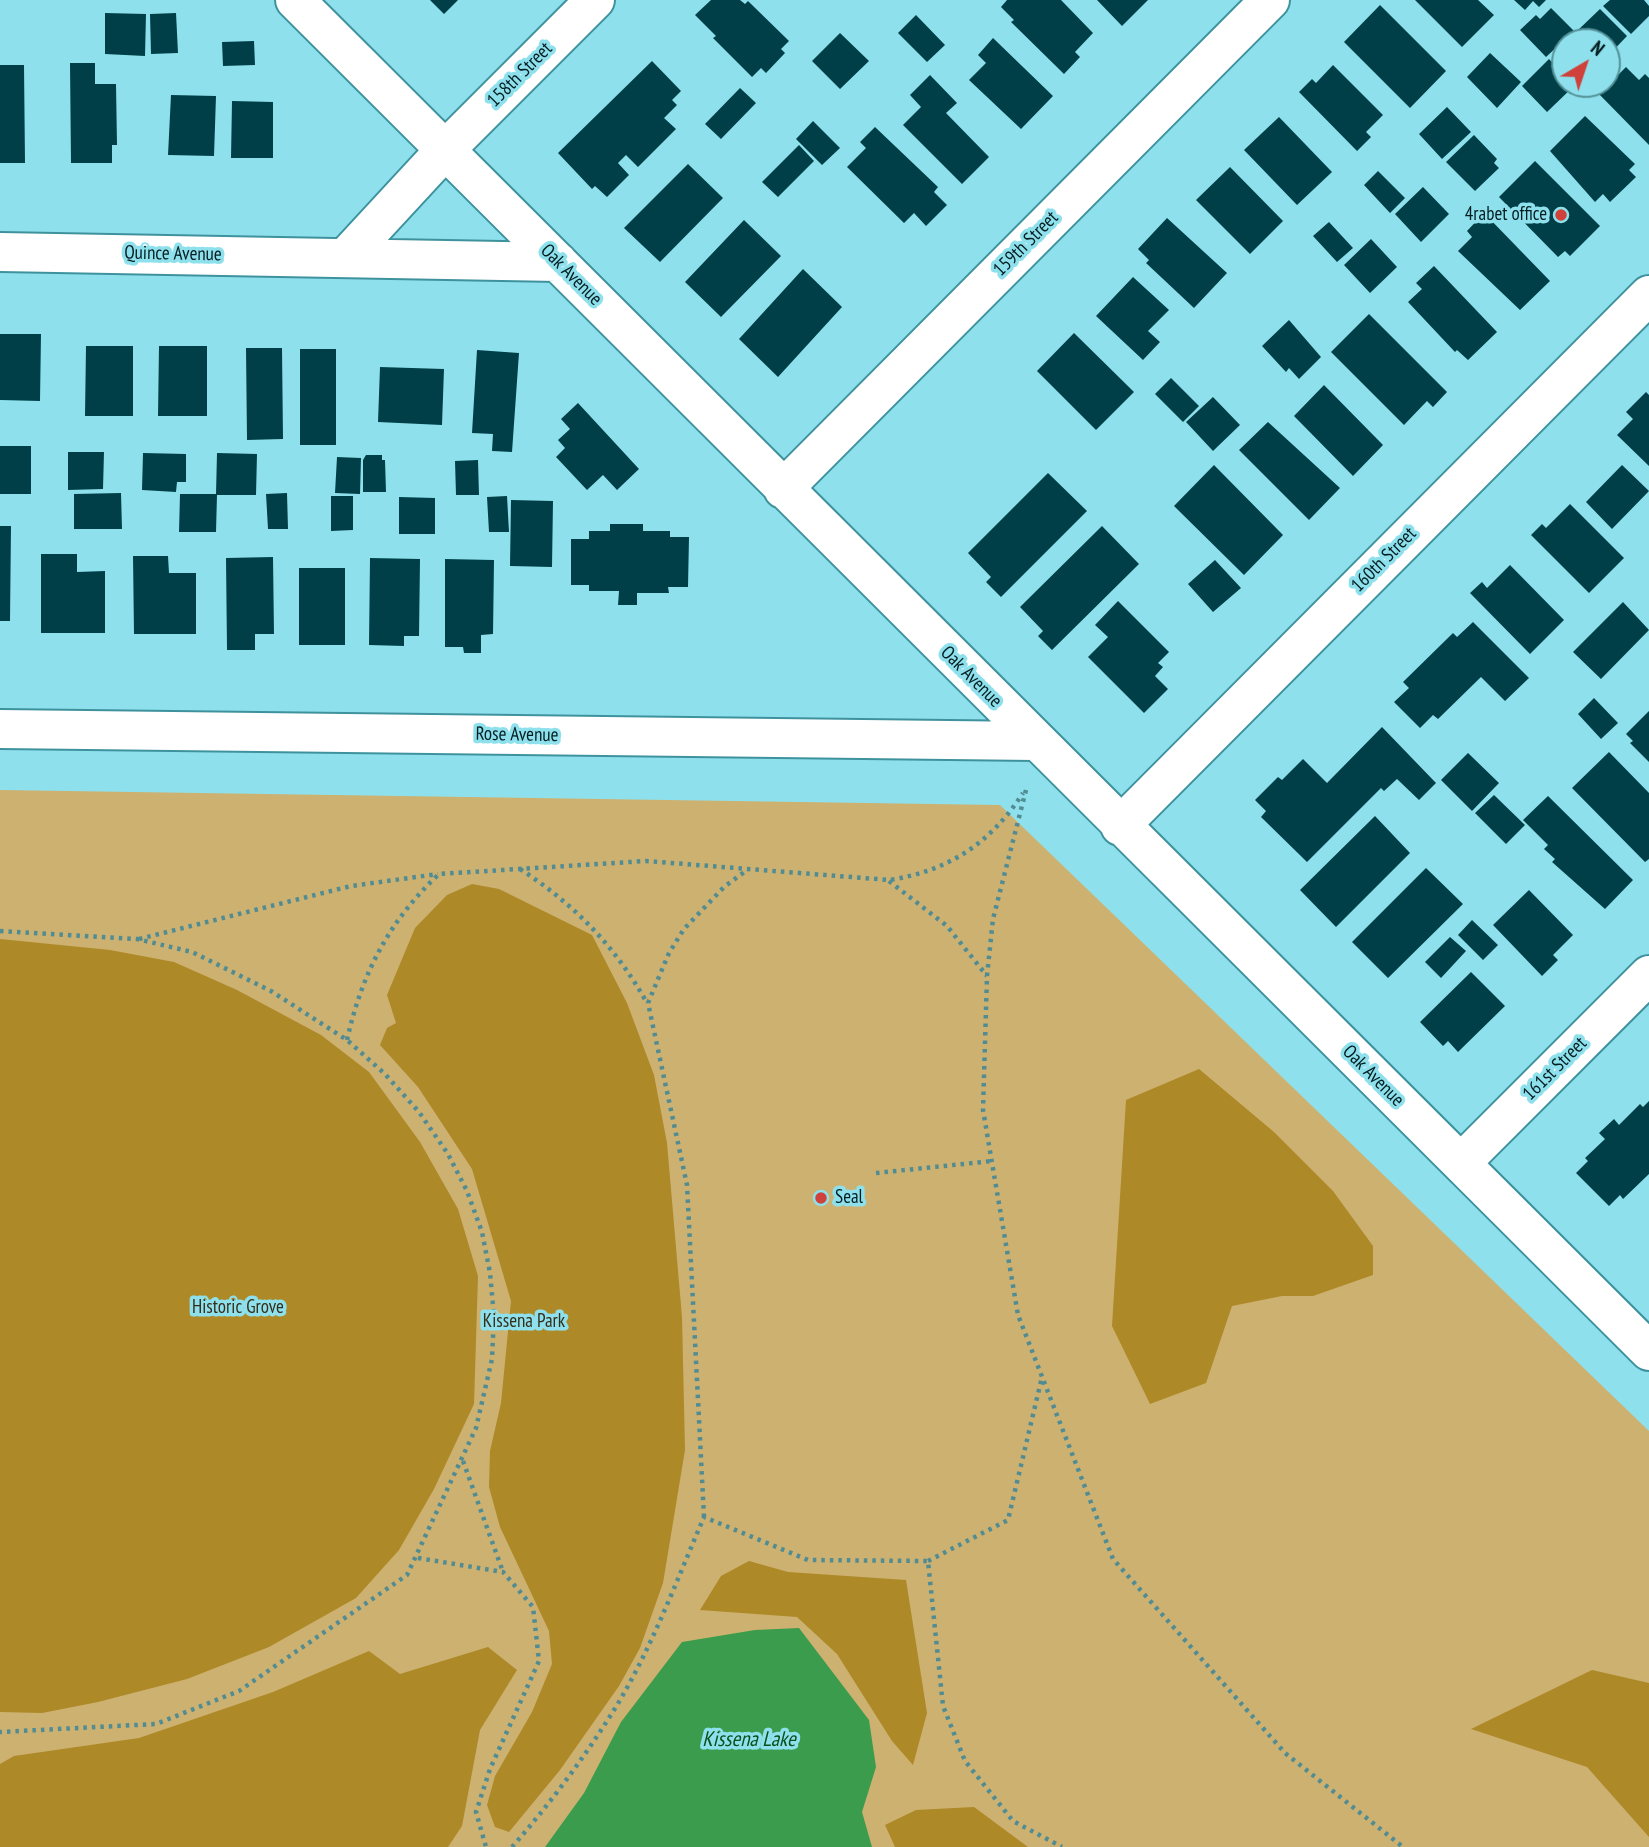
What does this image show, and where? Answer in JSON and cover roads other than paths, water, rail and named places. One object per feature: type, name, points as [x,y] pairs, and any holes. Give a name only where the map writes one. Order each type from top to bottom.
[{"type":"street","name":"Oak Avenue","points":[[295,0],[1649,1351]]},
{"type":"street","name":"158th Street","points":[[445,150],[595,0]]},
{"type":"street","name":"159th Street","points":[[783,489],[1270,0]]},
{"type":"street","points":[[347,256],[445,150]]},
{"type":"street","name":"Quince Avenue","points":[[0,252],[347,256],[558,262]]},
{"type":"street","name":"160th Street","points":[[1120,825],[1649,295]]},
{"type":"street","name":"Rose Avenue","points":[[0,729],[1035,741]]},
{"type":"street","name":"161st Street","points":[[1461,1163],[1649,975]]},
{"type":"water","name":"Kissena Lake","points":[[799,1628],[869,1720],[876,1767],[862,1812],[872,1847],[545,1847],[584,1793],[621,1722],[682,1642],[755,1630]]},
{"type":"place","name":"4rabet office","points":[[1561,215]]},
{"type":"place","name":"Seal","points":[[821,1198]]},
{"type":"park label","name":"Historic Grove","points":[[238,1308]]},
{"type":"park label","name":"Kissena Park","points":[[524,1322]]}]
